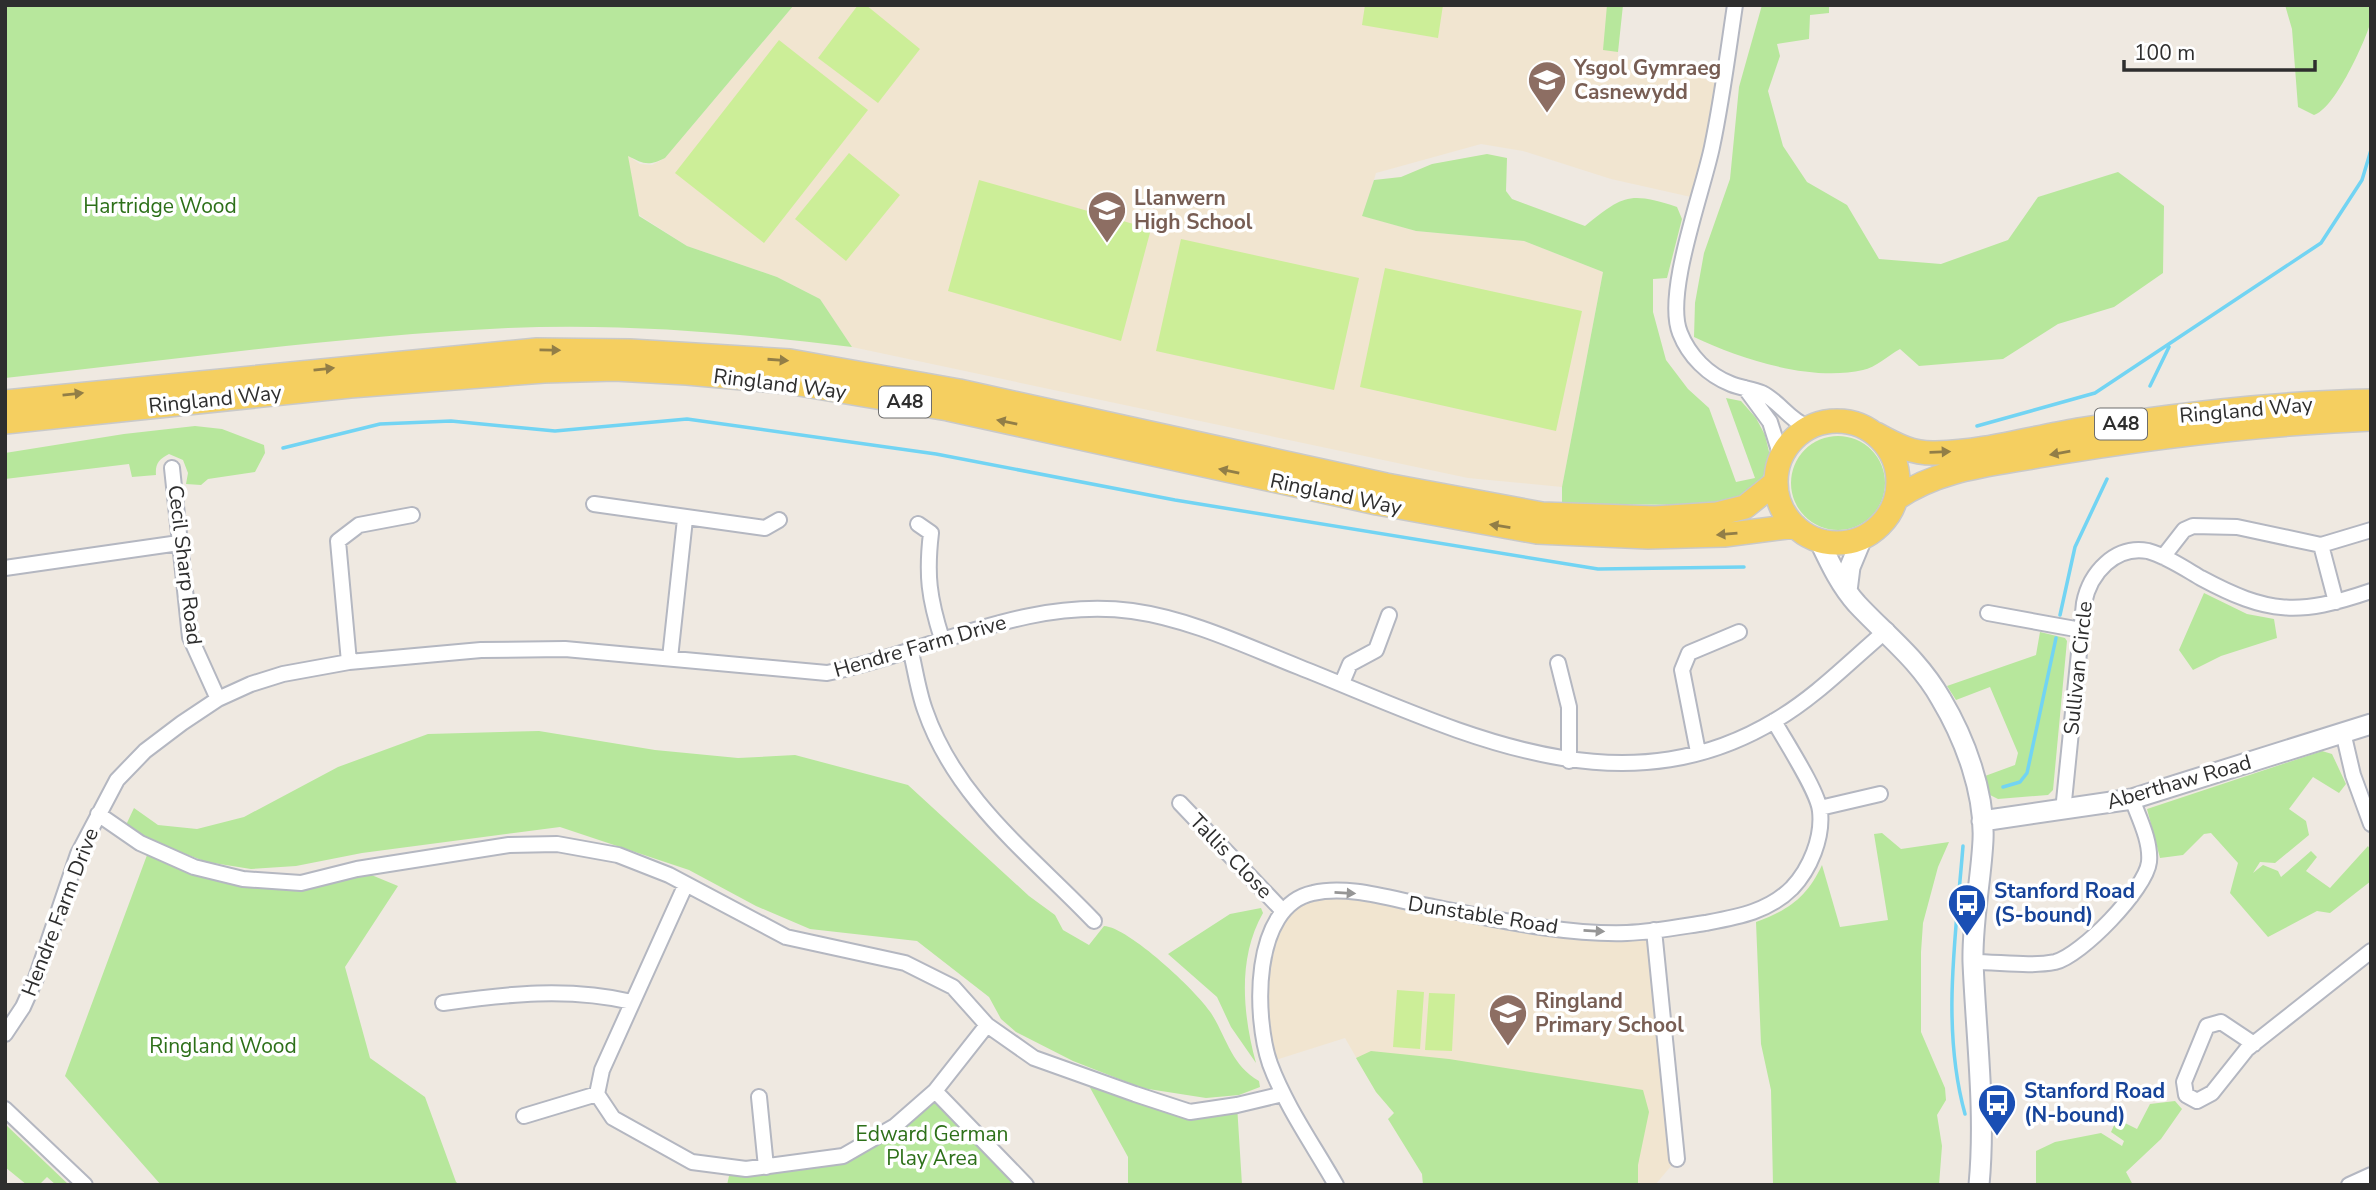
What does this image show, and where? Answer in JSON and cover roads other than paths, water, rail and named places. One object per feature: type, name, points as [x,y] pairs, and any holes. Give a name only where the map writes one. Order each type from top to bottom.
[{"type":"main road","name":"Ringland Way","points":[[5,402],[537,350],[642,351],[790,361],[947,389],[1386,485],[1542,514],[1655,518],[1717,514],[1745,506],[1776,482]]},
{"type":"main road","name":"Ringland Way","points":[[5,422],[350,386],[544,371],[615,369],[687,373],[787,382],[948,409],[1377,503],[1538,532],[1648,537],[1724,534],[1795,526]]},
{"type":"main road","name":"Ringland Way","points":[[1808,428],[1825,421],[1843,420],[1861,425],[1903,449],[1936,453],[1975,450],[2186,414],[2266,405],[2371,401]]},
{"type":"main road","name":"Ringland Way","points":[[1861,538],[1877,529],[1889,515],[1897,498],[1934,476],[2068,451],[2263,424],[2371,419]]},
{"type":"main road","points":[[1808,428],[1792,440],[1781,457],[1776,482],[1781,506],[1795,526],[1819,541],[1833,543],[1861,538]]},
{"type":"main road","points":[[1876,434],[1888,447],[1896,463],[1899,481],[1897,498]]},
{"type":"street","points":[[1735,5],[1712,147],[1681,272],[1676,307],[1678,330],[1687,348],[1703,367],[1720,379],[1763,393],[1786,415],[1808,428]]},
{"type":"street","points":[[1745,388],[1770,422],[1781,457]]},
{"type":"street","name":"Cecil Sharp Road","points":[[172,468],[190,637],[218,699]]},
{"type":"street","points":[[594,504],[685,519],[765,528],[779,520]]},
{"type":"street","points":[[349,662],[338,541],[359,525],[412,514]]},
{"type":"street","points":[[670,658],[685,519]]},
{"type":"street","points":[[918,524],[931,533],[926,571],[929,598],[942,639]]},
{"type":"street","points":[[2162,557],[2184,530],[2200,525],[2237,527],[2321,545],[2371,530]]},
{"type":"street","points":[[1847,591],[1850,566],[1861,538]]},
{"type":"street","points":[[1819,541],[1835,576],[1847,591],[1918,662],[1962,738],[1982,821],[1973,962],[1983,1141],[1979,1185]]},
{"type":"street","points":[[5,568],[179,543]]},
{"type":"street","points":[[2321,545],[2336,602]]},
{"type":"street","name":"Sullivan Circle","points":[[2063,811],[2085,594],[2106,563],[2124,552],[2140,549],[2162,557],[2236,597],[2261,606],[2307,608],[2371,591]]},
{"type":"street","name":"Hendre Farm Drive","points":[[5,1034],[23,1007],[36,978],[78,854],[117,780],[145,751],[218,699],[283,674],[349,662],[481,650],[523,649],[565,649],[827,673],[868,665],[910,648],[1003,621],[1094,610],[1132,611],[1231,640],[1516,750],[1569,761],[1624,764],[1665,760],[1698,752],[1774,722],[1799,705],[1887,631]]},
{"type":"street","points":[[1987,613],[2081,630]]},
{"type":"street","points":[[1342,684],[1350,664],[1376,650],[1389,615]]},
{"type":"street","points":[[1698,752],[1682,670],[1689,653],[1739,632]]},
{"type":"street","points":[[910,648],[924,710],[944,754],[968,794],[1002,833],[1094,921]]},
{"type":"street","points":[[1558,663],[1569,707],[1569,761]]},
{"type":"street","points":[[1774,722],[1820,808],[1880,794]]},
{"type":"street","name":"Aberthaw Road","points":[[1982,821],[2132,799],[2371,724]]},
{"type":"street","points":[[2343,732],[2353,775],[2371,824]]},
{"type":"street","points":[[1973,962],[2056,962],[2076,952],[2132,896],[2149,859],[2144,832],[2132,799]]},
{"type":"street","name":"Tallis Close","points":[[1180,803],[1282,910]]},
{"type":"street","name":"Dunstable Road","points":[[1282,910],[1313,892],[1348,892],[1556,927],[1626,933],[1738,917],[1765,908],[1783,896],[1800,879],[1812,857],[1819,831],[1820,808]]},
{"type":"street","points":[[98,814],[140,843],[194,867],[243,879],[301,883],[357,869],[472,850],[557,844],[618,855],[686,884],[786,937],[905,963],[953,987],[988,1025],[1034,1058],[1190,1112],[1283,1094]]},
{"type":"street","points":[[686,884],[601,1070],[597,1094],[613,1118],[692,1162],[746,1168],[843,1156],[895,1126],[934,1091],[988,1025]]},
{"type":"street","points":[[1282,910],[1265,943],[1262,984],[1263,1036],[1269,1062],[1283,1094],[1336,1185]]},
{"type":"street","points":[[1654,930],[1677,1159]]},
{"type":"street","points":[[2254,1044],[2221,1022],[2207,1026],[2184,1082],[2186,1095],[2197,1101],[2212,1094],[2241,1055],[2371,951]]},
{"type":"street","points":[[443,1003],[517,992],[593,993],[632,1002]]},
{"type":"street","points":[[934,1091],[1026,1185]]},
{"type":"street","points":[[524,1116],[597,1094]]},
{"type":"street","points":[[759,1097],[766,1167]]},
{"type":"street","points":[[5,1109],[85,1185]]},
{"type":"street","points":[[2349,1185],[2371,1175]]},
{"type":"waterway","points":[[1977,426],[2095,393],[2321,243],[2362,180],[2371,150]]},
{"type":"waterway","points":[[2150,386],[2169,347]]},
{"type":"waterway","points":[[283,448],[380,424],[451,421],[555,431],[687,419],[936,454],[1175,500],[1598,569],[1744,567]]},
{"type":"waterway","points":[[2060,615],[2075,547],[2107,479]]},
{"type":"waterway","points":[[2003,787],[2020,782],[2027,773],[2056,638]]},
{"type":"waterway","points":[[1963,846],[1954,947],[1952,1014],[1958,1081],[1965,1114]]},
{"type":"place","name":"Ysgol Gymraeg Casnewydd","points":[[1547,114]]},
{"type":"place","name":"Llanwern High School","points":[[1107,244]]},
{"type":"place","name":"Stanford Road (S-bound)","points":[[1967,937]]},
{"type":"place","name":"Ringland Primary School","points":[[1508,1047]]},
{"type":"place","name":"Stanford Road (N-bound)","points":[[1997,1137]]},
{"type":"park label","name":"Hartridge Wood","points":[[160,206]]},
{"type":"park label","name":"Ringland Wood","points":[[223,1046]]},
{"type":"park label","name":"Edward German Play Area","points":[[932,1146]]}]
